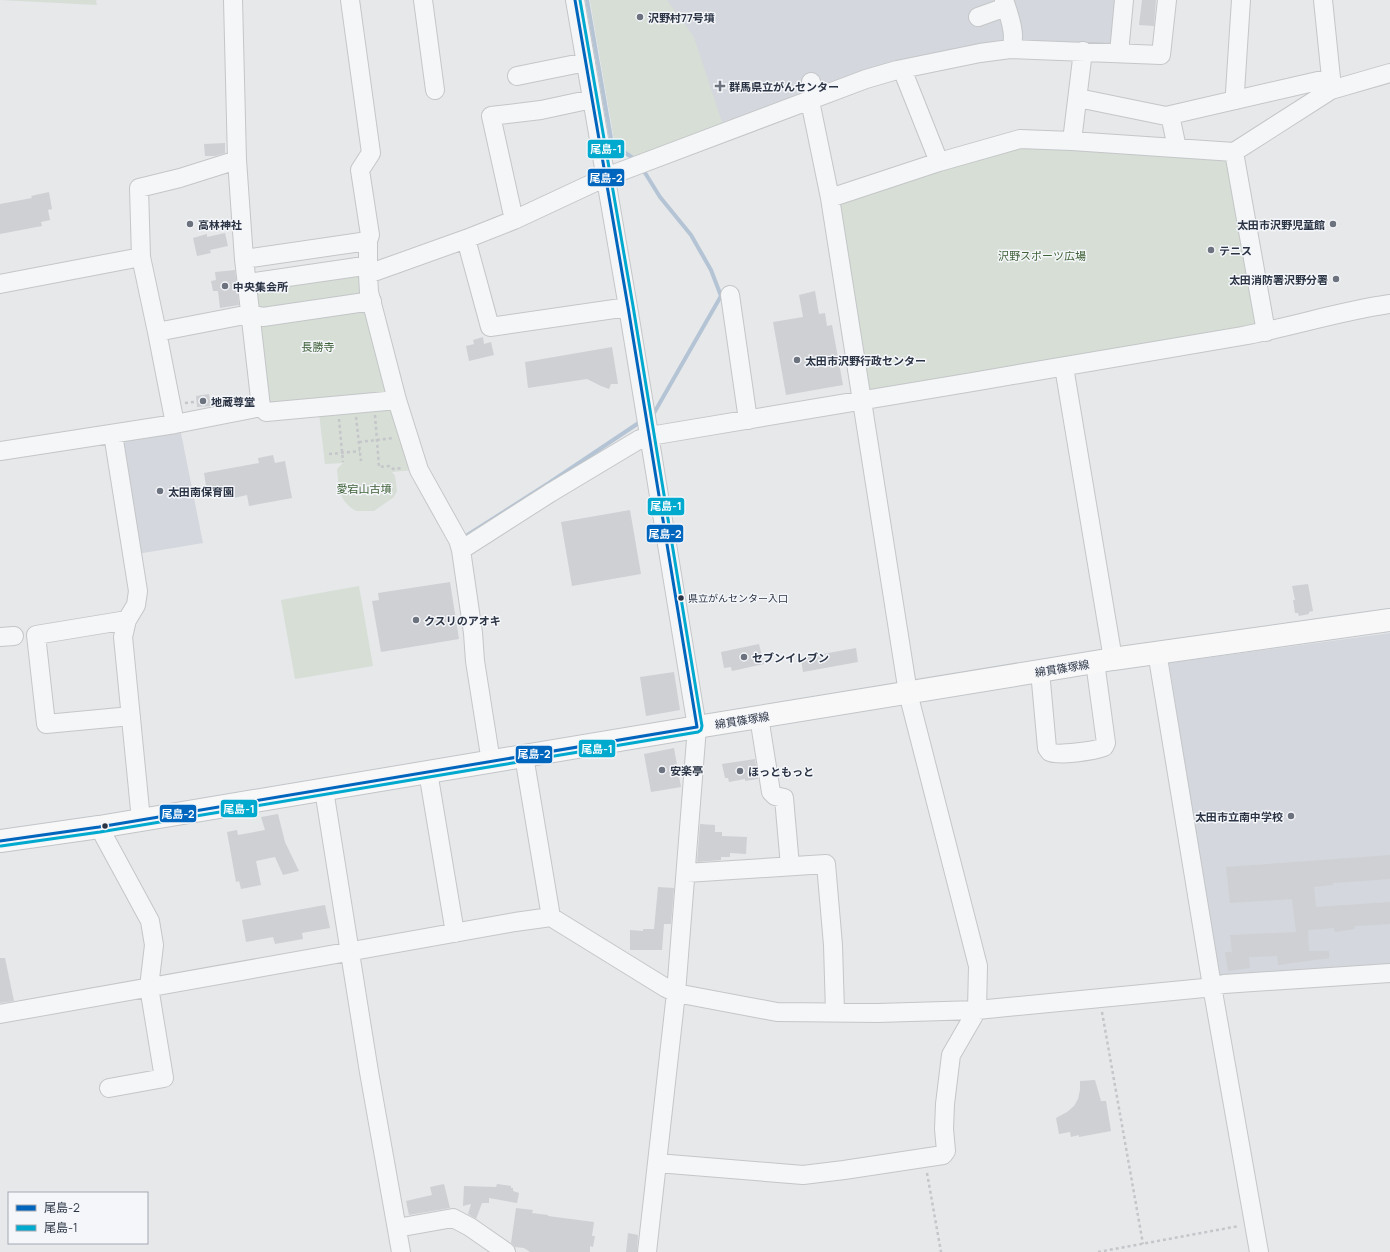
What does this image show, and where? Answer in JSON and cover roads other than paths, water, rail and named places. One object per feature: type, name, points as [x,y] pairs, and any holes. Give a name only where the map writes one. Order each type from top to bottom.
[{"type":"main road","name":"綿貫篠塚線","points":[[0,841],[99,827],[1157,652],[1390,620]]},
{"type":"street","points":[[233,0],[237,160],[244,259],[261,407],[266,412],[397,400]]},
{"type":"street","points":[[350,0],[371,153],[360,170],[370,235],[368,241],[369,292],[397,400],[419,470],[458,540],[461,550],[473,633],[475,661],[491,762]]},
{"type":"street","points":[[423,0],[435,90]]},
{"type":"street","points":[[575,0],[650,436],[697,727],[676,993],[647,1252]]},
{"type":"street","points":[[1119,53],[1124,0]]},
{"type":"street","points":[[247,284],[364,266],[368,269],[466,239],[514,220],[606,177],[866,79],[902,69],[980,53],[1010,49],[1161,55],[1167,0]]},
{"type":"street","points":[[1236,100],[1235,92],[1241,0]]},
{"type":"street","points":[[1323,0],[1331,84]]},
{"type":"street","points":[[978,17],[1005,3],[1011,22],[1013,45],[1010,49]]},
{"type":"street","points":[[1072,141],[1083,51]]},
{"type":"street","points":[[517,76],[586,62]]},
{"type":"street","points":[[902,69],[939,162]]},
{"type":"street","points":[[1078,98],[1166,116],[1236,100],[1390,73]]},
{"type":"street","points":[[657,1163],[803,1174],[844,1170],[943,1155],[946,1151],[944,1116],[951,1055],[977,1010],[978,966],[908,692],[830,198],[810,101],[814,94],[811,82]]},
{"type":"street","points":[[830,198],[939,162],[1020,140],[1072,141],[1234,152],[1331,84]]},
{"type":"street","points":[[514,220],[491,116],[541,110],[592,99]]},
{"type":"street","points":[[1170,115],[1177,148]]},
{"type":"street","points":[[1234,152],[1266,332]]},
{"type":"street","points":[[176,424],[141,257],[139,188],[180,178],[237,160]]},
{"type":"street","points":[[466,239],[490,327],[628,307]]},
{"type":"street","points":[[244,259],[368,241]]},
{"type":"street","points":[[0,284],[141,257]]},
{"type":"street","points":[[730,295],[748,420]]},
{"type":"street","points":[[157,332],[250,314],[263,317],[372,300]]},
{"type":"street","points":[[461,550],[550,493],[640,439],[650,436],[1266,332],[1367,307],[1390,304]]},
{"type":"street","points":[[1040,671],[1047,748],[1050,752],[1057,755],[1104,747],[1106,743],[1104,661],[1064,367]]},
{"type":"street","points":[[0,451],[176,424],[261,407]]},
{"type":"street","points":[[113,434],[138,591],[136,605],[126,620],[123,638],[141,820]]},
{"type":"street","points":[[126,620],[36,635],[46,724],[131,716]]},
{"type":"street","points":[[1157,652],[1212,986],[1259,1252]]},
{"type":"street","points":[[759,717],[771,792],[775,796],[784,798],[790,866]]},
{"type":"street","points":[[524,756],[551,917]]},
{"type":"street","points":[[428,772],[455,933]]},
{"type":"street","points":[[324,790],[369,1072],[401,1252]]},
{"type":"street","points":[[99,827],[150,921],[154,945],[149,987],[164,1078],[110,1088]]},
{"type":"street","points":[[686,874],[826,864],[834,945],[835,1012]]},
{"type":"street","points":[[0,1014],[551,917],[676,993],[777,1012],[878,1013],[977,1010],[1204,988],[1224,984],[1390,973]]},
{"type":"street","points":[[397,1228],[453,1218],[470,1227],[506,1252]]},
{"type":"waterway","points":[[587,0],[612,144],[636,160]]},
{"type":"waterway","points":[[642,168],[660,197],[691,235],[711,270],[721,296],[654,413],[650,416]]},
{"type":"waterway","points":[[466,536],[643,420]]},
{"type":"place","name":"沢野村77号墳","points":[[640,17]]},
{"type":"place","name":"群馬県立がんセンター","points":[[720,86]]},
{"type":"place","name":"高林神社","points":[[190,224]]},
{"type":"place","name":"太田市沢野児童館","points":[[1333,224]]},
{"type":"place","name":"テニス","points":[[1211,250]]},
{"type":"place","name":"太田消防署沢野分署","points":[[1336,279]]},
{"type":"place","name":"中央集会所","points":[[225,286]]},
{"type":"place","name":"太田市沢野行政センター","points":[[797,360]]},
{"type":"place","name":"地蔵尊堂","points":[[203,401]]},
{"type":"place","name":"太田南保育園","points":[[160,491]]},
{"type":"place","name":"県立がんセンター入口","points":[[681,598]]},
{"type":"place","name":"クスリのアオキ","points":[[416,620]]},
{"type":"place","name":"セブンイレブン","points":[[744,657]]},
{"type":"place","name":"安楽亭","points":[[662,770]]},
{"type":"place","name":"ほっともっと","points":[[740,771]]},
{"type":"place","name":"太田市立南中学校","points":[[1291,816]]},
{"type":"park label","name":"沢野スポーツ広場","points":[[1042,255]]},
{"type":"park label","name":"長勝寺","points":[[318,346]]},
{"type":"park label","name":"愛宕山古墳","points":[[364,488]]}]
